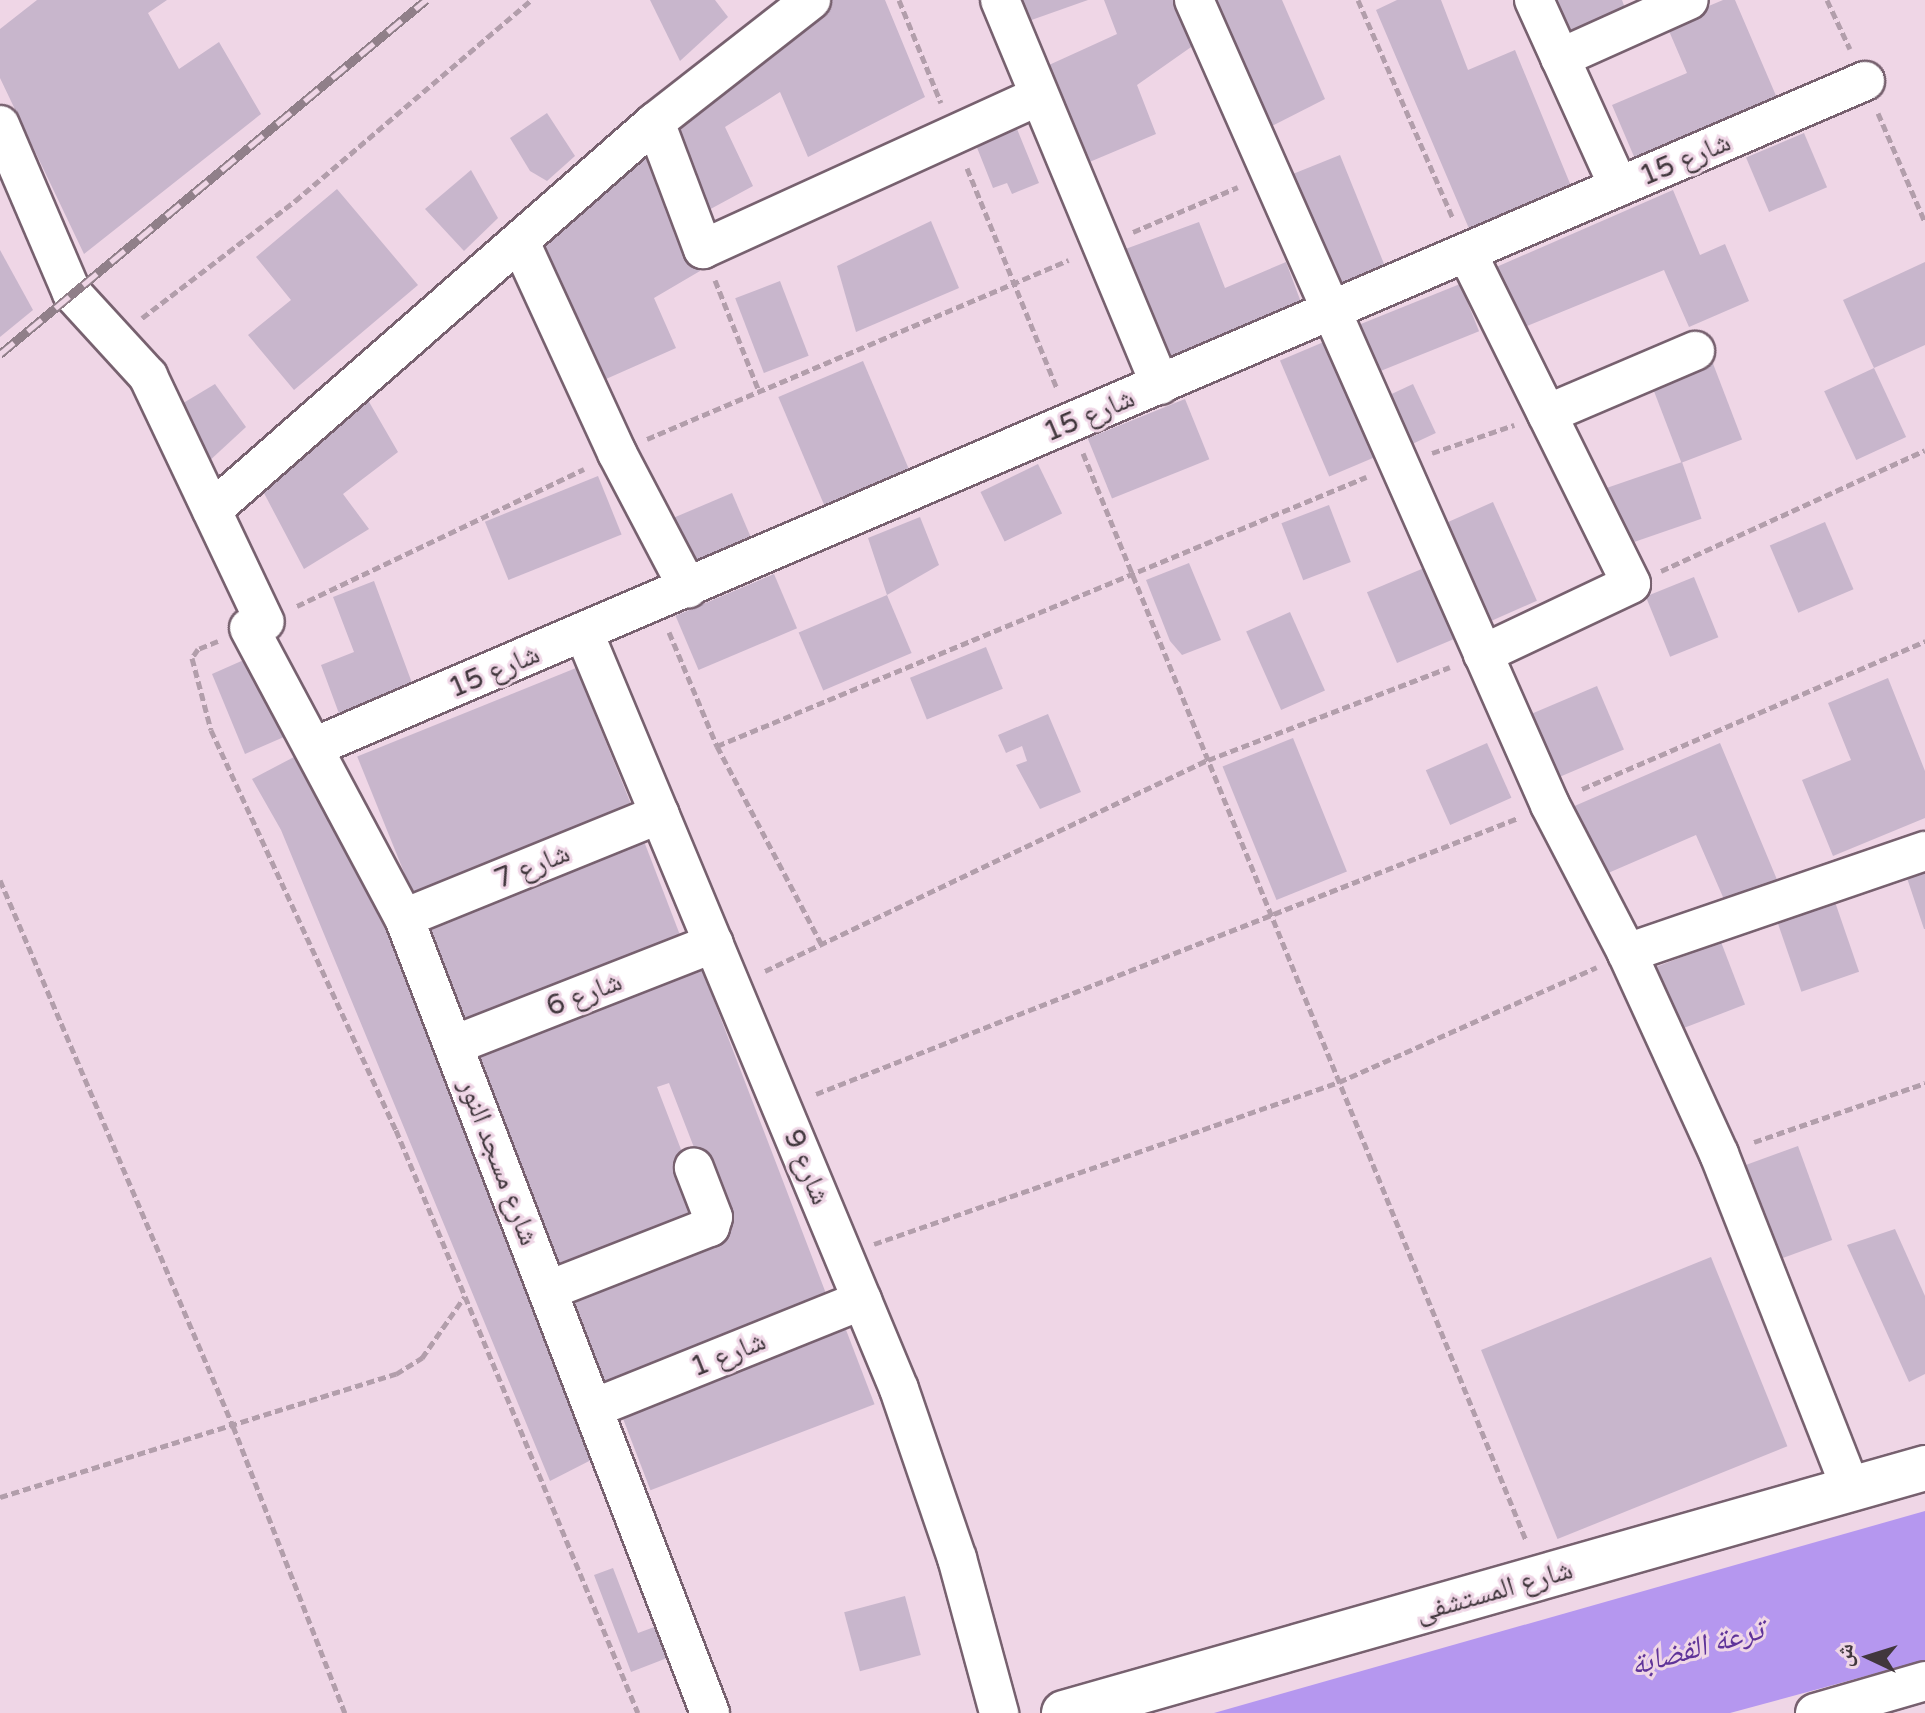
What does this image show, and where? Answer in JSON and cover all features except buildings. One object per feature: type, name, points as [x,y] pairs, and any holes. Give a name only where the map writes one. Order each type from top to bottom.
[{"type":"main road","name":"شارع المستشفى","points":[[1064,1713],[1925,1468]]},
{"type":"street","points":[[212,510],[655,122],[811,0]]},
{"type":"street","points":[[1000,0],[1160,385]]},
{"type":"street","points":[[1194,0],[1550,805],[1627,953],[1719,1154],[1851,1489]]},
{"type":"street","points":[[1534,0],[1619,187]]},
{"type":"street","points":[[1560,58],[1689,0]]},
{"type":"street","name":"شارع 15","points":[[314,747],[1865,81]]},
{"type":"street","points":[[655,122],[703,249],[1039,96]]},
{"type":"street","name":"شارع مسجد النور","points":[[0,125],[72,293],[148,376],[212,510],[257,625],[314,747],[404,918],[710,1713]]},
{"type":"street","points":[[520,242],[617,453],[672,595]]},
{"type":"street","points":[[1467,253],[1631,584],[1483,654]]},
{"type":"street","points":[[1547,414],[1695,351]]},
{"type":"street","name":"شارع 9","points":[[584,633],[862,1300],[930,1473],[999,1713]]},
{"type":"street","name":"شارع 7","points":[[404,918],[660,814]]},
{"type":"street","points":[[1627,953],[1925,851]]},
{"type":"street","name":"شارع 6","points":[[454,1045],[714,943]]},
{"type":"street","points":[[549,1290],[710,1227],[714,1220],[694,1168]]},
{"type":"street","name":"شارع 1","points":[[594,1408],[862,1300]]},
{"type":"street","points":[[1815,1713],[1925,1681]]},
{"type":"path","points":[[114,339],[295,201],[531,0]]},
{"type":"path","points":[[899,0],[1541,1577]]},
{"type":"path","points":[[1358,0],[1467,253]]},
{"type":"path","points":[[638,1713],[465,1295],[199,694],[192,669],[194,654],[617,453],[1271,172]]},
{"type":"path","points":[[703,249],[759,391]]},
{"type":"path","points":[[717,746],[1397,464],[1547,414]]},
{"type":"path","points":[[1631,584],[1925,450]]},
{"type":"path","points":[[672,595],[717,746],[821,943]]},
{"type":"path","points":[[782,1107],[1550,805],[1638,761],[1925,641]]},
{"type":"path","points":[[732,987],[1208,760],[1483,654]]},
{"type":"path","points":[[0,880],[233,1426],[345,1713]]},
{"type":"path","points":[[843,1255],[1339,1082],[1627,953]]},
{"type":"path","points":[[1719,1154],[1925,1083]]},
{"type":"path","points":[[0,1497],[410,1368],[465,1295]]},
{"type":"water","name":"ترعة القضابة","points":[[1925,1511],[1925,1660],[1730,1713],[1214,1713]]},
{"type":"railway","points":[[0,354],[426,0]]}]
